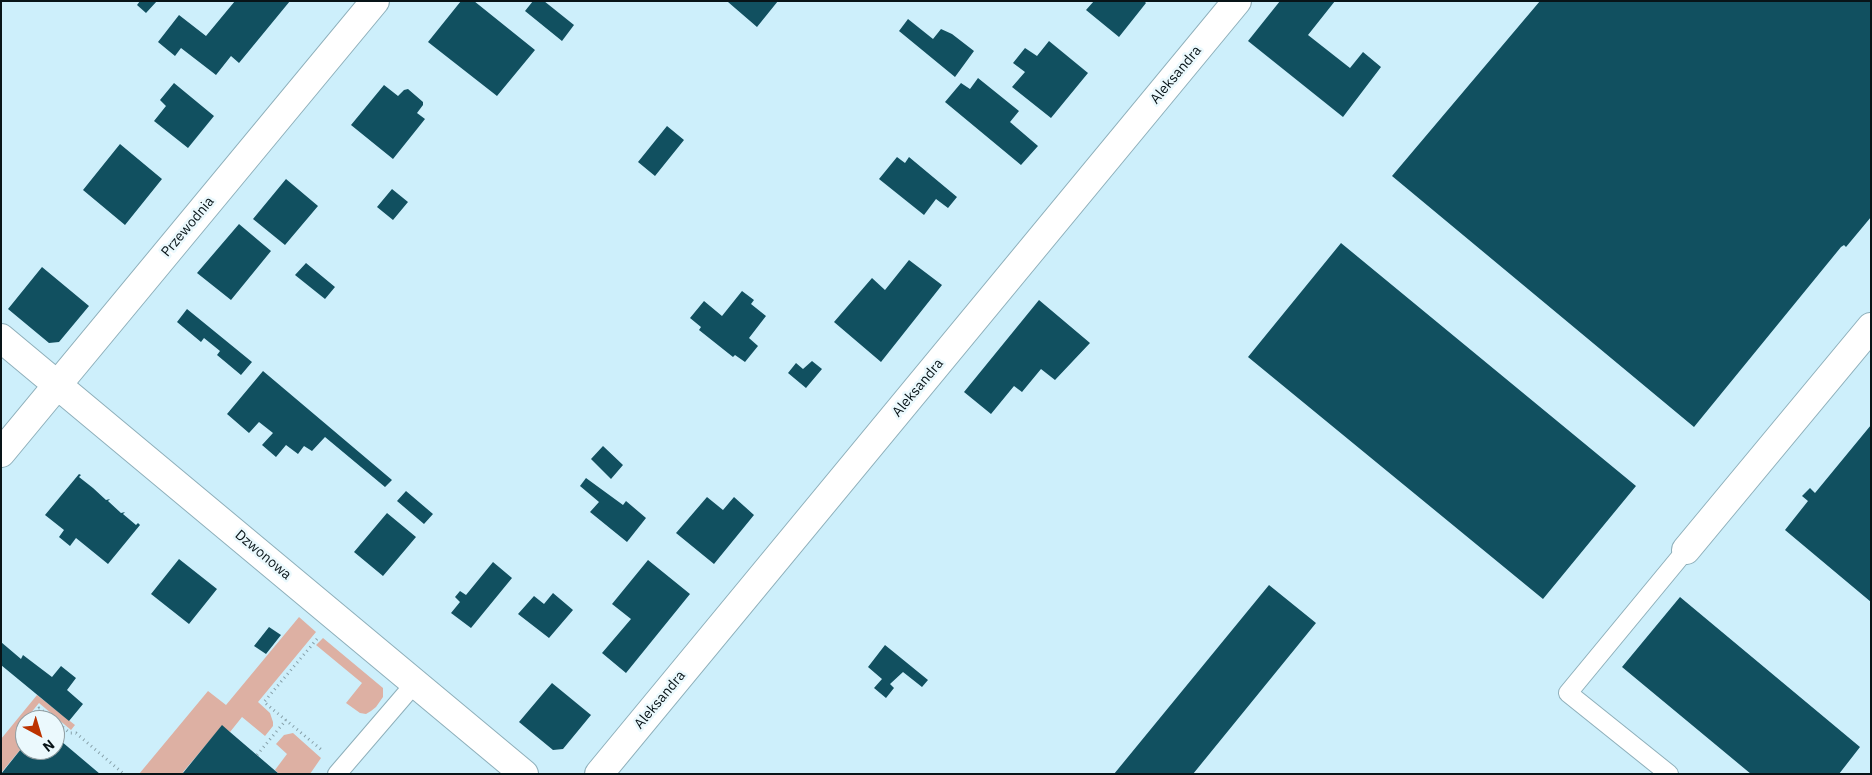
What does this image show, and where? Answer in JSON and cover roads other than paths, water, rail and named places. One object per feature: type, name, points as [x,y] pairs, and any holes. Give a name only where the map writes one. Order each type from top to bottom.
[{"type":"street","name":"Przewodnia","points":[[1,453],[375,1]]},
{"type":"street","name":"Aleksandra","points":[[599,774],[1237,1]]},
{"type":"street","points":[[1686,550],[1871,326]]},
{"type":"street","name":"Dzwonowa","points":[[1,338],[416,682],[524,774]]},
{"type":"lane","points":[[1669,774],[1568,693],[1686,550]]},
{"type":"lane","points":[[337,774],[416,682]]}]
